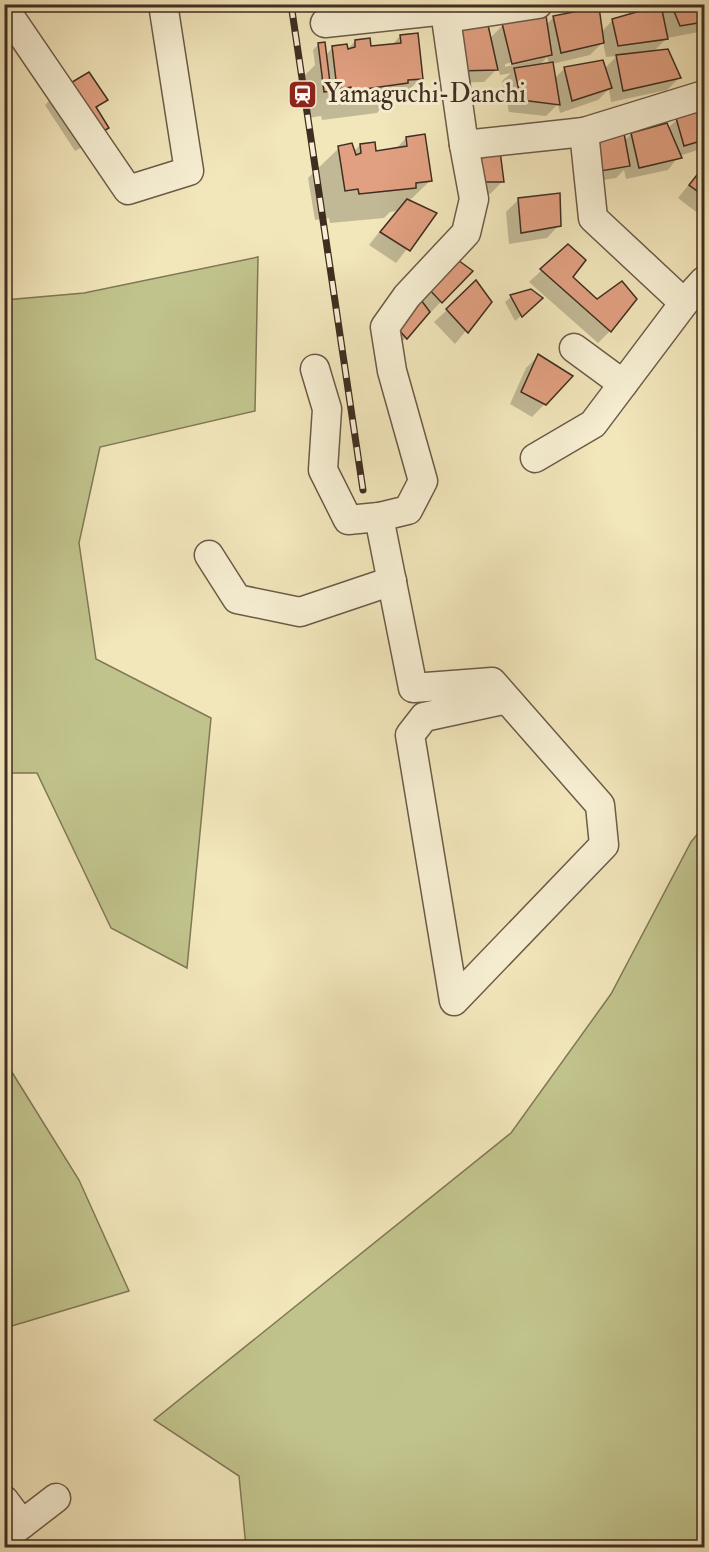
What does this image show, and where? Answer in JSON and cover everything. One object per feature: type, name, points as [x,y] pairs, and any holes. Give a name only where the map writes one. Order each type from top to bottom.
[{"type":"street","points":[[4,8],[128,190],[189,171],[163,4]]},
{"type":"street","points":[[325,23],[538,4]]},
{"type":"street","points":[[315,369],[327,409],[323,470],[348,520],[379,517],[408,510],[423,481],[392,371],[385,327],[407,296],[466,233],[474,199],[464,146],[446,11]]},
{"type":"street","points":[[464,146],[584,132],[705,95]]},
{"type":"street","points":[[584,132],[593,218],[684,303]]},
{"type":"street","points":[[535,458],[593,424],[684,303],[705,281]]},
{"type":"street","points":[[574,348],[623,384]]},
{"type":"street","points":[[379,517],[413,688],[492,682],[507,699],[600,805],[604,845],[454,1001],[410,735],[424,717],[507,699]]},
{"type":"street","points":[[209,555],[237,599],[300,612],[392,581]]},
{"type":"street","points":[[4,1500],[13,1531],[56,1498]]},
{"type":"green space","points":[[258,257],[255,411],[100,447],[79,543],[96,659],[211,718],[187,968],[111,928],[37,773],[5,773],[5,300],[84,293]]},
{"type":"green space","points":[[704,826],[704,1547],[246,1547],[239,1476],[154,1420],[511,1133],[611,994],[691,842]]},
{"type":"green space","points":[[5,1061],[79,1180],[129,1291],[5,1328]]},
{"type":"building","points":[[671,4],[704,4],[704,22],[680,26]]},
{"type":"building","points":[[661,5],[668,39],[618,46],[612,19]]},
{"type":"building","points":[[599,7],[604,43],[561,53],[553,16]]},
{"type":"building","points":[[546,16],[552,55],[512,64],[502,23]]},
{"type":"building","points":[[488,25],[498,70],[457,71],[453,29]]},
{"type":"building","points":[[418,33],[423,79],[351,91],[351,87],[337,89],[332,46],[347,44],[348,49],[355,47],[355,40],[370,38],[371,46],[401,43],[400,35]]},
{"type":"building","points":[[325,42],[331,91],[324,92],[318,43]]},
{"type":"building","points":[[668,49],[681,78],[623,91],[616,55]]},
{"type":"building","points":[[603,60],[612,88],[572,101],[564,67]]},
{"type":"building","points":[[553,62],[560,105],[521,100],[514,68]]},
{"type":"building","points":[[89,72],[108,100],[96,107],[109,128],[88,140],[57,91]]},
{"type":"building","points":[[704,109],[704,140],[684,146],[676,118]]},
{"type":"building","points":[[667,123],[682,158],[639,168],[631,133]]},
{"type":"building","points":[[624,133],[630,166],[595,172],[590,140]]},
{"type":"building","points":[[425,134],[432,181],[416,183],[416,188],[359,194],[358,189],[345,191],[338,146],[352,143],[356,155],[361,153],[360,144],[375,142],[376,151],[407,146],[406,137]]},
{"type":"building","points":[[500,151],[504,182],[476,182],[474,155]]},
{"type":"building","points":[[704,166],[704,196],[689,185]]},
{"type":"building","points":[[560,193],[561,226],[521,233],[518,198]]},
{"type":"building","points":[[407,199],[437,213],[410,251],[380,232]]},
{"type":"building","points":[[568,244],[586,260],[573,277],[597,299],[622,281],[637,299],[611,332],[540,269]]},
{"type":"building","points":[[451,255],[473,271],[442,303],[426,286]]},
{"type":"building","points":[[476,280],[492,302],[468,333],[446,309]]},
{"type":"building","points":[[531,289],[543,298],[522,317],[510,295]]},
{"type":"building","points":[[415,292],[430,312],[407,339],[390,320]]},
{"type":"building","points":[[538,354],[573,376],[546,405],[521,392]]},
{"type":"railway","points":[[291,4],[363,490]]},
{"type":"place","name":"Yamaguchi-Danchi","points":[[303,94]]}]
